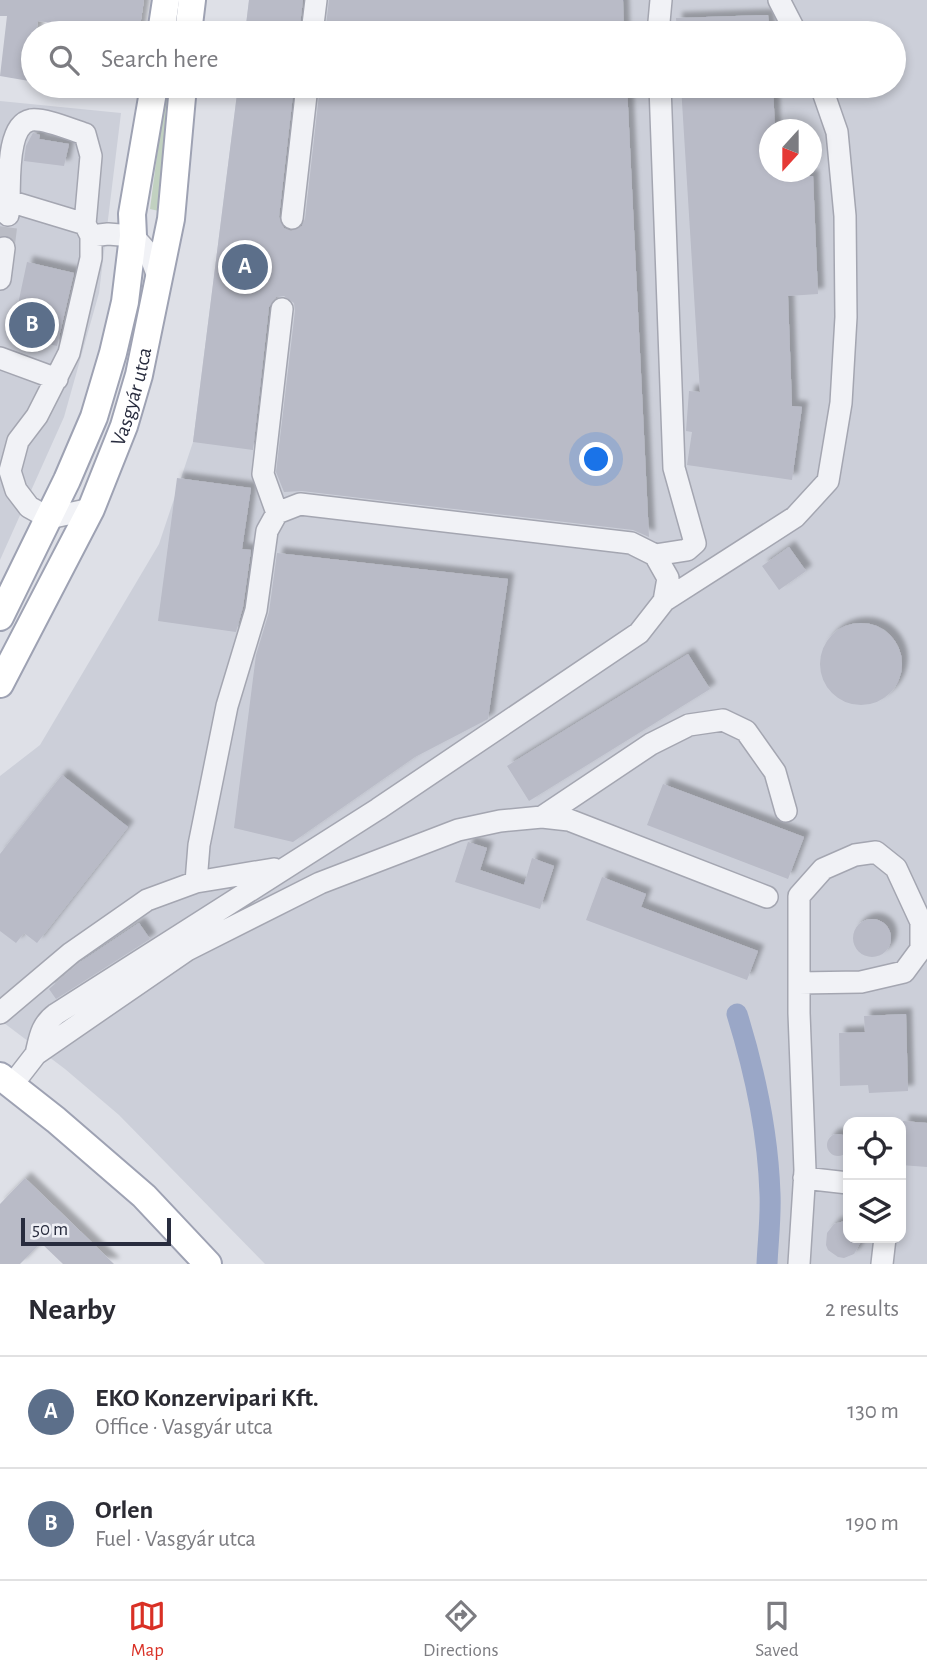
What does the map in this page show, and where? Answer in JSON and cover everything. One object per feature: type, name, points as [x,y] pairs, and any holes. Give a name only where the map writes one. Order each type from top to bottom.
[{"type":"main road","points":[[163,21],[166,0]]},
{"type":"main road","points":[[189,21],[192,0]]},
{"type":"main road","name":"Vasgyár utca","points":[[0,617],[49,518],[94,417],[113,354],[125,302],[133,236],[132,214],[152,98]]},
{"type":"main road","name":"Vasgyár utca","points":[[0,684],[91,509],[124,426],[139,375],[171,219],[182,98]]},
{"type":"main road","points":[[6,1081],[144,1196],[196,1260]]},
{"type":"lane","points":[[313,21],[316,0]]},
{"type":"lane","points":[[660,21],[661,0]]},
{"type":"lane","points":[[779,0],[790,21]]},
{"type":"lane","points":[[292,218],[306,98]]},
{"type":"lane","points":[[655,555],[687,550],[695,543],[674,468],[660,98]]},
{"type":"lane","points":[[36,1054],[42,1029],[46,1021],[55,1014],[378,809],[639,634],[664,601],[794,517],[828,481],[841,403],[846,317],[845,216],[837,132],[825,98]]},
{"type":"lane","points":[[91,509],[49,518],[29,507],[16,490],[10,471],[18,441],[37,416],[69,353],[91,258],[88,230],[91,156],[85,134],[32,120],[21,125],[15,137],[10,165],[9,208],[88,230],[133,236],[150,255],[159,279]]},
{"type":"lane","points":[[0,279],[4,248]]},
{"type":"lane","points":[[277,513],[263,474],[282,309]]},
{"type":"lane","points":[[0,358],[57,379]]},
{"type":"lane","points":[[196,882],[199,845],[227,706],[256,610],[267,531],[277,513],[300,504],[631,542],[655,555],[668,578],[664,601]]},
{"type":"lane","points":[[542,817],[651,744],[689,725],[723,720],[746,731],[775,772],[786,811]]},
{"type":"lane","points":[[6,1081],[36,1054],[187,950],[320,883],[458,831],[500,821],[542,817],[569,820],[767,897]]},
{"type":"lane","points":[[799,984],[861,982],[904,972],[922,949],[921,922],[896,868],[876,852],[855,855],[823,869],[799,896],[799,984],[804,1178],[799,1264]]},
{"type":"lane","points":[[0,1013],[71,953],[147,900],[196,882],[286,867]]},
{"type":"lane","points":[[804,1178],[843,1182]]},
{"type":"lane","points":[[882,1264],[884,1243]]},
{"type":"shaded area","points":[[249,0],[927,0],[927,1264],[265,1264],[119,1115],[65,1069],[0,1020],[0,776],[40,745],[159,544],[193,442],[236,98],[906,98],[906,21],[246,21]]},
{"type":"shaded area","points":[[0,101],[121,113],[99,293],[64,417],[0,560]]},
{"type":"green space","points":[[164,98],[172,98],[159,211],[150,209]]},
{"type":"building","points":[[0,0],[144,0],[141,21],[21,21],[21,80],[0,76],[7,16],[0,16]]},
{"type":"building","points":[[249,0],[303,0],[300,21],[246,21]]},
{"type":"building","points":[[329,0],[623,0],[624,21],[326,21]]},
{"type":"building","points":[[768,15],[769,21],[676,21],[676,18]]},
{"type":"building","points":[[236,98],[293,98],[279,217],[284,228],[291,231],[302,226],[305,219],[319,98],[628,98],[649,537],[633,530],[302,491],[284,492],[276,472],[295,311],[294,303],[284,296],[276,297],[269,307],[253,450],[193,442]]},
{"type":"building","points":[[682,98],[774,98],[774,119],[759,119],[759,182],[813,182],[818,294],[788,296],[792,406],[802,407],[792,480],[687,465],[692,432],[686,431],[689,391],[700,392]]},
{"type":"building","points":[[33,133],[40,135],[39,139],[69,144],[64,166],[24,161],[26,146]]},
{"type":"building","points":[[27,262],[74,273],[57,346],[7,334],[13,308],[17,309]]},
{"type":"building","points":[[177,478],[251,488],[242,549],[251,550],[243,607],[236,632],[158,621]]},
{"type":"building","points":[[789,547],[806,571],[779,590],[762,566]]},
{"type":"building","points":[[277,553],[508,579],[488,719],[415,757],[293,842],[234,828],[256,655],[269,612]]},
{"type":"building","points":[[853,623],[869,623],[884,630],[895,641],[902,656],[899,680],[890,693],[869,705],[853,705],[838,698],[827,687],[820,672],[820,656],[827,641],[838,630]]},
{"type":"building","points":[[688,654],[710,689],[529,801],[507,766]]},
{"type":"building","points":[[62,775],[128,827],[37,943],[24,933],[16,943],[0,931],[0,854]]},
{"type":"building","points":[[663,784],[804,837],[788,879],[647,825]]},
{"type":"building","points":[[468,842],[487,848],[480,870],[524,885],[532,858],[554,866],[540,909],[455,882]]},
{"type":"building","points":[[602,877],[646,894],[641,907],[758,951],[747,980],[586,920]]},
{"type":"building","points":[[872,919],[886,924],[891,938],[886,952],[872,957],[858,952],[853,938],[858,924]]},
{"type":"building","points":[[139,923],[150,939],[56,999],[49,989],[79,963]]},
{"type":"building","points":[[906,1014],[908,1091],[869,1093],[868,1085],[840,1086],[839,1033],[865,1032],[864,1016]]},
{"type":"building","points":[[906,1121],[927,1123],[927,1167],[906,1165]]},
{"type":"building","points":[[842,1135],[843,1154],[830,1153],[827,1145],[830,1137]]},
{"type":"building","points":[[25,1178],[114,1264],[63,1264],[41,1243],[20,1264],[0,1264],[0,1204]]},
{"type":"building","points":[[843,1221],[843,1243],[860,1243],[854,1254],[844,1258],[828,1250],[827,1233],[834,1224]]},
{"type":"waterway","points":[[737,1014],[755,1080],[767,1148],[770,1203],[767,1264]]},
{"type":"tunnel","points":[[4,248],[8,215]]},
{"type":"place","name":"EKO Konzervipari Kft.","points":[[245,267]]},
{"type":"place","name":"Orlen","points":[[32,325]]}]
